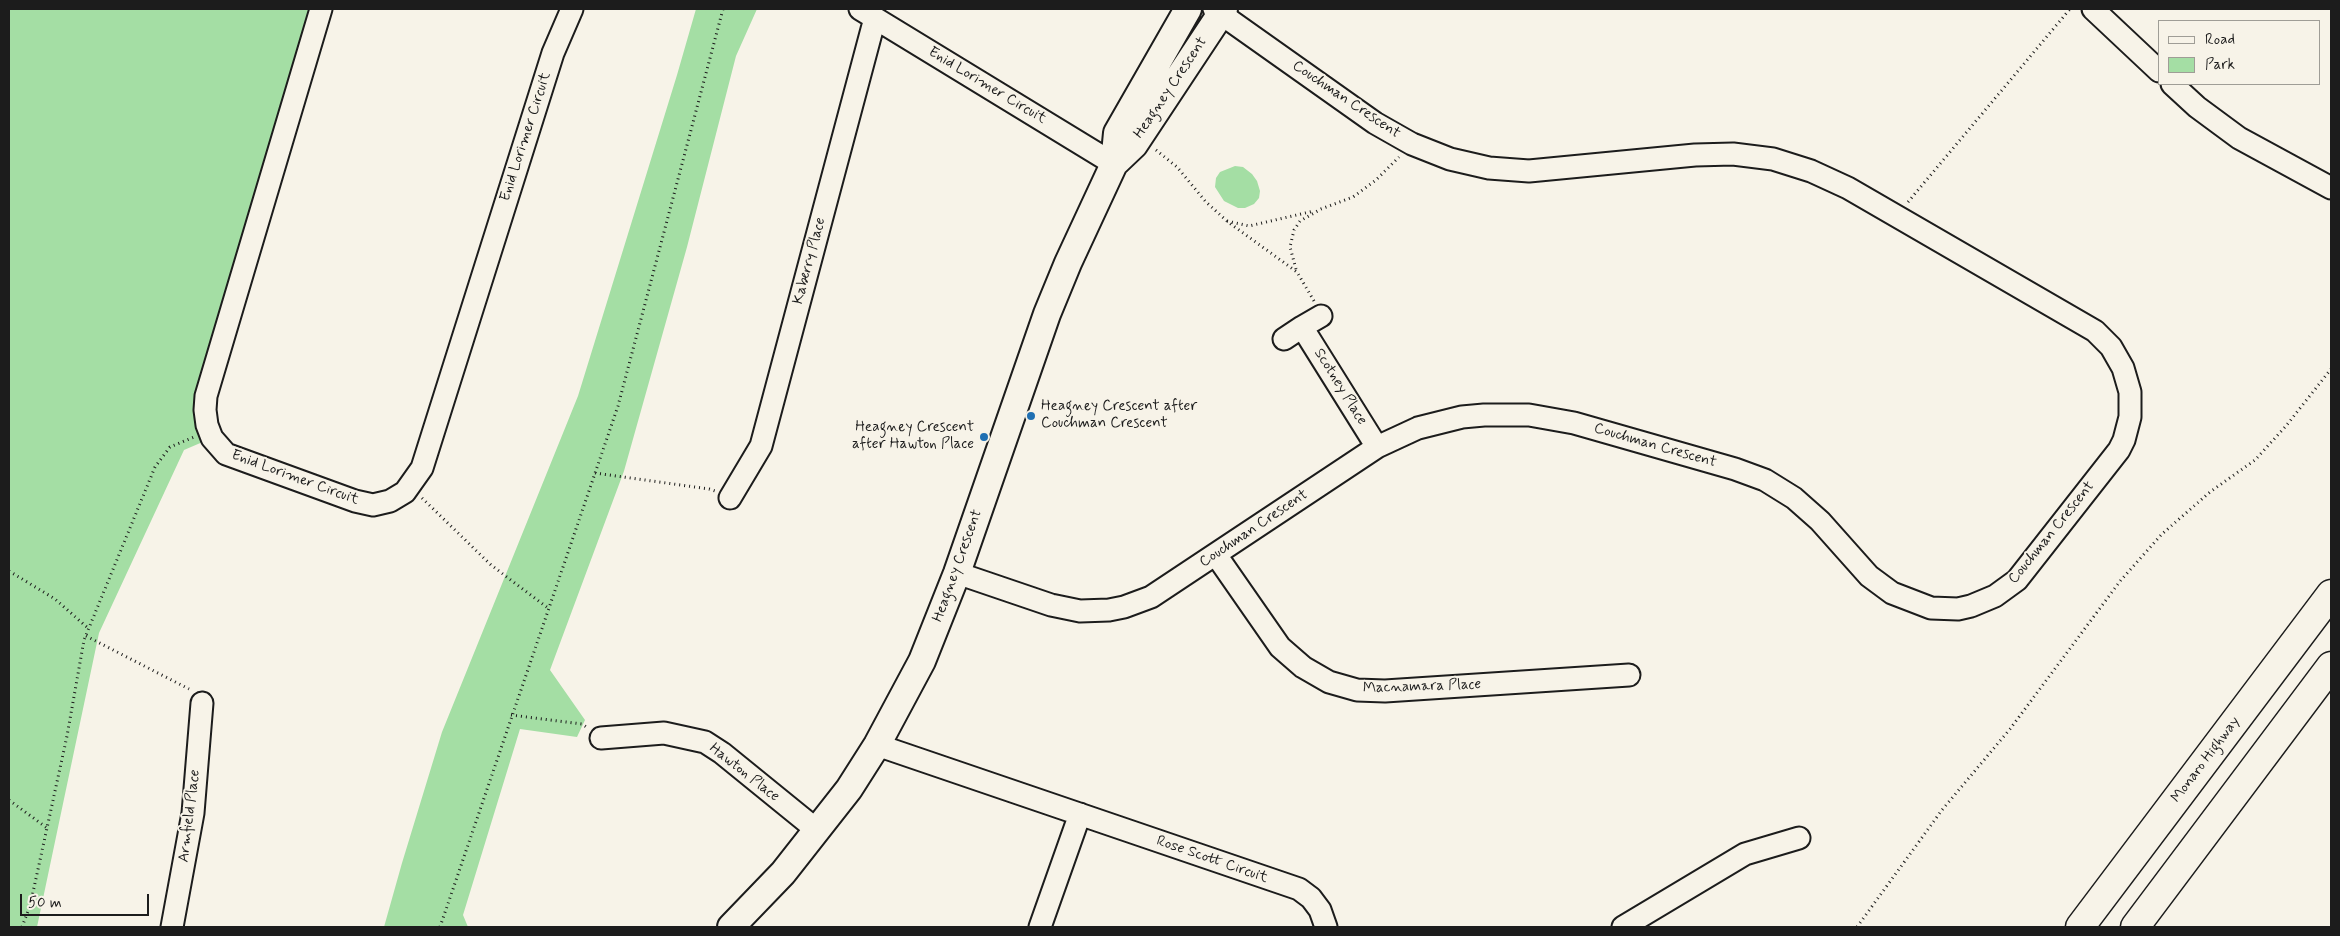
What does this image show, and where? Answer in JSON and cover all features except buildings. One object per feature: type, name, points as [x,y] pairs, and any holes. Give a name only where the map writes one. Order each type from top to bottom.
[{"type":"highway","name":"Monaro Highway","points":[[2080,927],[2331,594]]},
{"type":"highway","points":[[2135,927],[2331,666]]},
{"type":"street","name":"Enid Lorimer Circuit","points":[[321,9],[206,396],[205,410],[212,438],[226,454],[355,501],[373,505],[390,501],[405,492],[422,468],[553,53],[572,9]]},
{"type":"street","name":"Heagney Crescent","points":[[1114,164],[1117,133],[1188,9]]},
{"type":"street","points":[[2093,9],[2158,70]]},
{"type":"street","name":"Heagney Crescent","points":[[732,927],[783,873],[818,832],[877,745],[922,661],[957,573],[1047,314],[1068,263],[1114,164],[1138,138],[1220,10]]},
{"type":"street","name":"Couchman Crescent","points":[[957,573],[1051,604],[1080,611],[1124,608],[1151,597],[1377,447],[1418,428],[1462,417],[1484,414],[1529,415],[1574,423],[1735,469],[1766,480],[1794,498],[1820,521],[1869,576],[1892,594],[1918,605],[1931,608],[1958,609],[1996,596],[2017,580],[2124,440],[2130,417],[2130,392],[2123,368],[2112,347],[2095,332],[1848,188],[1811,171],[1772,159],[1733,154],[1695,155],[1529,171],[1490,168],[1450,160],[1407,142],[1375,123],[1220,10]]},
{"type":"street","name":"Enid Lorimer Circuit","points":[[867,13],[1114,164]]},
{"type":"street","name":"Kaberry Place","points":[[730,498],[761,446],[867,13]]},
{"type":"street","points":[[2173,85],[2197,107],[2239,138],[2331,188]]},
{"type":"street","points":[[1284,338],[1321,316]]},
{"type":"street","name":"Scotney Place","points":[[1302,327],[1377,447]]},
{"type":"street","name":"Macnamara Place","points":[[1216,555],[1280,646],[1303,667],[1329,682],[1356,690],[1384,691],[1629,676]]},
{"type":"street","name":"Armfield Place","points":[[172,927],[193,813],[202,703]]},
{"type":"street","name":"Hawton Place","points":[[601,738],[664,734],[705,742],[722,753],[818,832]]},
{"type":"street","name":"Rose Scott Circuit","points":[[877,745],[1299,889],[1311,898],[1320,910],[1326,927]]},
{"type":"street","points":[[1040,927],[1080,814]]},
{"type":"street","points":[[1622,927],[1745,854],[1799,838]]},
{"type":"path","points":[[440,927],[618,406],[723,9]]},
{"type":"path","points":[[1896,216],[2070,9]]},
{"type":"path","points":[[1138,138],[1178,166],[1206,202],[1227,221],[1297,272]]},
{"type":"path","points":[[1321,316],[1291,257],[1290,247],[1294,230],[1300,221],[1319,210],[1352,197],[1376,180],[1392,166],[1407,142]]},
{"type":"path","points":[[1227,221],[1249,226],[1319,210]]},
{"type":"path","points":[[1857,927],[1942,810],[2010,729],[2121,580],[2162,534],[2210,492],[2255,460],[2286,426],[2331,369]]},
{"type":"path","points":[[22,927],[30,906],[88,629],[155,467],[170,447],[187,439],[210,433]]},
{"type":"path","points":[[594,473],[709,489],[730,498]]},
{"type":"path","points":[[410,486],[492,565],[548,608]]},
{"type":"path","points":[[9,571],[55,599],[88,629]]},
{"type":"path","points":[[86,636],[180,684]]},
{"type":"path","points":[[511,715],[582,724],[601,738]]},
{"type":"path","points":[[9,800],[47,828]]},
{"type":"green space","points":[[9,9],[321,9],[206,396],[212,438],[184,450],[99,633],[37,927],[9,927]]},
{"type":"green space","points":[[696,9],[757,9],[736,56],[687,247],[624,471],[550,670],[585,720],[577,737],[520,729],[463,915],[468,927],[384,927],[442,732],[578,396]]},
{"type":"green space","points":[[1235,166],[1243,167],[1252,174],[1257,181],[1260,191],[1259,198],[1254,204],[1245,208],[1238,208],[1224,201],[1215,187],[1216,178],[1220,172]]},
{"type":"place","name":"Heagney Crescent after Couchman Crescent","points":[[1031,416]]},
{"type":"place","name":"Heagney Crescent after Hawton Place","points":[[984,437]]}]
